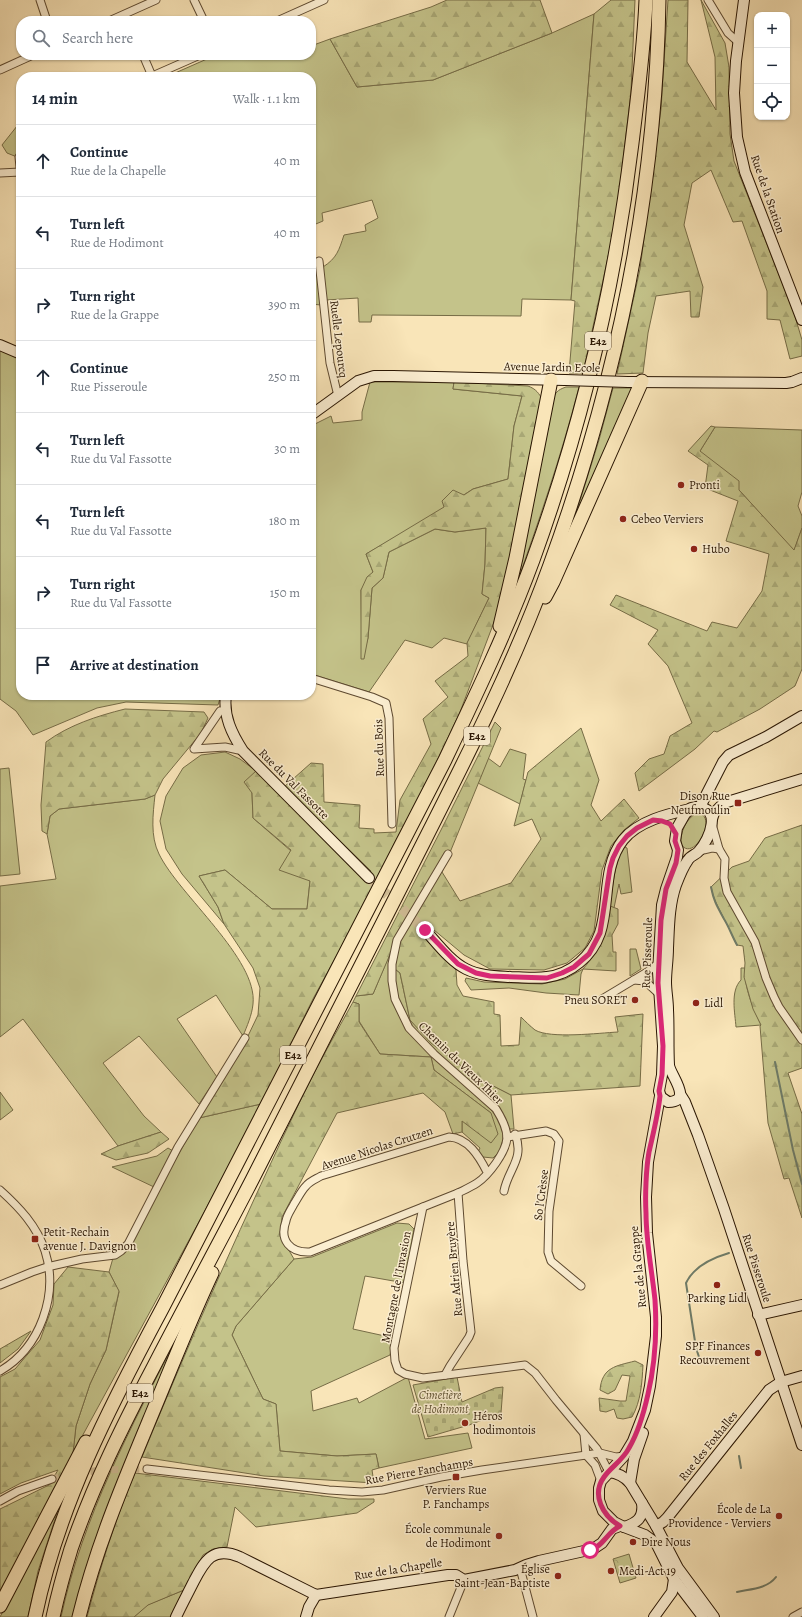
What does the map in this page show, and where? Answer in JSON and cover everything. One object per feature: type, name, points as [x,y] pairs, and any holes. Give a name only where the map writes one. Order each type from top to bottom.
[{"type":"highway","name":"E42","points":[[35,1617],[54,1545],[65,1511],[80,1473],[130,1369],[420,810],[478,691],[519,595],[555,494],[576,428],[602,323],[628,183],[638,95],[646,0]]},
{"type":"highway","name":"E42","points":[[53,1617],[70,1552],[103,1467],[133,1405],[252,1180],[459,774],[514,655],[549,568],[573,499],[593,433],[620,327],[634,256],[645,184],[654,98],[659,0]]},
{"type":"highway","points":[[488,668],[502,619],[516,558],[551,380]]},
{"type":"highway","points":[[514,655],[554,582],[642,381]]},
{"type":"highway","points":[[79,1617],[94,1560],[107,1522],[192,1316],[227,1240],[252,1180]]},
{"type":"highway","points":[[0,1606],[92,1431],[130,1369]]},
{"type":"street","points":[[40,0],[45,16]]},
{"type":"street","points":[[129,16],[156,0]]},
{"type":"street","points":[[194,0],[202,16]]},
{"type":"street","points":[[288,16],[324,0]]},
{"type":"street","points":[[708,0],[728,33],[738,42]]},
{"type":"street","name":"Rue de la Station","points":[[744,0],[738,42],[734,93],[735,120],[740,152],[745,172],[802,320]]},
{"type":"street","points":[[0,70],[22,60]]},
{"type":"street","points":[[145,60],[149,72]]},
{"type":"street","points":[[162,72],[189,60]]},
{"type":"street","points":[[0,173],[16,174]]},
{"type":"street","name":"Ruelle Lepourcq","points":[[319,261],[330,363],[338,396]]},
{"type":"street","points":[[0,345],[16,352]]},
{"type":"street","name":"Avenue Jardin Ecole","points":[[316,411],[358,381],[374,376],[628,382],[786,383],[802,378]]},
{"type":"street","name":"Rue du Bois","points":[[316,680],[372,697],[386,704],[389,718],[392,824]]},
{"type":"street","name":"Rue du Val Fassotte","points":[[226,700],[227,718],[233,734],[243,751],[369,878]]},
{"type":"street","points":[[220,711],[194,749],[225,747],[243,751]]},
{"type":"street","points":[[676,834],[682,818],[696,808],[723,762],[729,755],[766,737],[802,716]]},
{"type":"street","name":"Rue Pisseroule","points":[[676,1082],[670,1071],[669,1065],[666,984],[671,904],[674,891],[684,866],[707,840],[712,821],[718,809],[724,803],[802,780]]},
{"type":"street","points":[[425,930],[458,964],[476,973],[490,976],[547,978],[574,967],[589,954],[600,933],[608,877],[616,852],[627,836],[637,828],[653,820],[696,808],[708,811],[719,849],[725,859],[724,878],[727,892],[757,948],[766,978],[779,1007],[802,1040]]},
{"type":"street","points":[[653,820],[670,824],[676,834]]},
{"type":"street","name":"Rue Pisseroule","points":[[661,1084],[663,1046],[659,994],[659,963],[662,905],[666,889],[676,863],[678,850],[675,841],[676,834]]},
{"type":"street","points":[[678,850],[684,855],[712,848],[719,849]]},
{"type":"street","name":"Chemin du Vieux Thier","points":[[448,854],[397,940],[392,964],[392,981],[395,1000],[409,1028],[434,1054],[496,1109],[501,1118],[507,1137]]},
{"type":"street","points":[[602,999],[659,963]]},
{"type":"street","points":[[633,980],[645,981],[659,994]]},
{"type":"street","points":[[0,1285],[47,1267],[82,1259],[115,1255],[122,1251],[128,1244],[178,1147],[245,1038]]},
{"type":"street","points":[[668,1080],[676,1082],[680,1089],[680,1094],[676,1100],[671,1102],[665,1101],[660,1096],[659,1091],[661,1084],[668,1080]]},
{"type":"street","name":"Rue Pisseroule","points":[[680,1094],[685,1102],[698,1135],[724,1209],[802,1445]]},
{"type":"street","name":"Rue de la Grappe","points":[[609,1472],[624,1456],[633,1441],[645,1410],[650,1386],[656,1336],[655,1309],[646,1223],[649,1152],[653,1141],[660,1096]]},
{"type":"street","name":"Rue de la Grappe","points":[[648,1172],[658,1143],[664,1113],[671,1102]]},
{"type":"street","name":"So l'Crèsse","points":[[507,1137],[515,1134],[550,1132],[559,1141],[549,1211],[548,1252],[551,1261],[581,1286]]},
{"type":"street","points":[[504,1192],[505,1183],[517,1159],[519,1148],[515,1134]]},
{"type":"street","name":"Avenue Nicolas Crutzen","points":[[284,1228],[286,1220],[300,1193],[312,1181],[445,1138],[453,1137],[464,1141],[477,1155],[487,1172]]},
{"type":"street","name":"Montagne de l'Invasion","points":[[284,1228],[284,1235],[287,1245],[298,1251],[310,1252],[458,1193],[477,1183],[487,1172],[500,1157],[507,1137]]},
{"type":"street","points":[[0,1190],[26,1216],[32,1226],[45,1252],[49,1279],[48,1296],[44,1315],[38,1331],[29,1345],[0,1371]]},
{"type":"street","name":"Rue Adrien Bruyère","points":[[445,1375],[471,1332],[463,1261],[458,1193]]},
{"type":"street","name":"Montagne de l'Invasion","points":[[423,1207],[394,1348],[395,1361],[398,1370],[405,1374],[423,1378],[525,1365],[535,1373],[600,1453],[609,1472]]},
{"type":"street","points":[[758,1315],[802,1305]]},
{"type":"street","name":"Rue de la Grappe","points":[[630,1483],[634,1459],[647,1421],[655,1390],[655,1371],[653,1359]]},
{"type":"street","points":[[781,1382],[802,1376]]},
{"type":"street","name":"Rue des Foxhalles","points":[[656,1526],[667,1518],[769,1390],[781,1382]]},
{"type":"street","points":[[584,1433],[586,1455],[595,1465],[601,1481]]},
{"type":"street","points":[[600,1453],[616,1457],[624,1456]]},
{"type":"street","name":"Rue Pierre Fanchamps","points":[[147,1469],[329,1490],[362,1492],[383,1490],[455,1475],[600,1453]]},
{"type":"street","points":[[703,1617],[674,1579],[656,1543],[645,1535],[622,1526],[608,1517],[601,1506],[599,1488],[601,1481],[609,1472],[620,1474],[630,1483],[656,1526],[678,1568],[714,1617]]},
{"type":"street","points":[[0,1501],[18,1491],[52,1479]]},
{"type":"street","points":[[622,1526],[632,1524],[640,1518],[642,1514],[642,1503]]},
{"type":"street","name":"Rue de la Chapelle","points":[[316,1595],[448,1575],[456,1575],[464,1580],[520,1568],[539,1561],[594,1549],[602,1543],[612,1529],[622,1526]]},
{"type":"street","points":[[176,1617],[202,1565],[210,1557],[224,1552],[240,1557],[316,1595],[306,1617]]},
{"type":"street","points":[[520,1568],[533,1617]]},
{"type":"street","points":[[654,1617],[672,1592],[674,1579]]},
{"type":"street","points":[[449,1617],[464,1580]]},
{"type":"street","points":[[793,1617],[802,1612]]},
{"type":"green space","points":[[447,0],[540,0],[552,33],[433,80],[357,87],[330,39],[431,7]]},
{"type":"green space","points":[[611,0],[635,0],[631,92],[616,220],[583,373],[569,373],[575,301],[571,300],[594,14]]},
{"type":"green space","points":[[668,0],[688,0],[687,62],[716,110],[715,57],[701,0],[725,43],[729,67],[730,134],[734,161],[794,313],[802,340],[802,356],[790,359],[780,320],[767,319],[767,291],[742,221],[733,222],[711,170],[692,183],[684,225],[703,287],[699,317],[691,317],[690,291],[656,296],[648,333],[643,373],[617,374],[640,269],[661,109]]},
{"type":"green space","points":[[594,14],[571,300],[522,299],[521,316],[372,315],[371,322],[359,322],[358,298],[326,300],[323,267],[337,253],[344,235],[366,231],[365,225],[378,218],[372,200],[322,213],[323,221],[316,224],[316,72],[177,72],[205,60],[316,60],[316,44],[330,39],[357,87],[433,80],[552,33]]},
{"type":"green space","points":[[16,127],[16,157],[7,153],[2,145]]},
{"type":"green space","points":[[316,266],[321,305],[316,304]]},
{"type":"green space","points":[[0,350],[16,356],[16,700],[220,700],[218,705],[126,702],[97,708],[33,735],[16,711],[0,699]]},
{"type":"green space","points":[[370,382],[454,382],[453,389],[522,396],[514,426],[508,479],[473,489],[420,523],[366,554],[373,572],[361,590],[362,659],[368,638],[372,588],[383,578],[389,552],[435,529],[455,532],[486,528],[482,594],[489,598],[467,644],[444,638],[432,648],[405,640],[369,692],[316,676],[316,424],[331,416],[333,423],[362,420],[362,412]]},
{"type":"green space","points":[[454,382],[528,386],[537,392],[543,401],[502,601],[460,712],[429,778],[394,844],[371,893],[314,997],[261,1104],[199,1118],[247,1038],[258,1015],[260,988],[253,968],[224,924],[218,907],[199,876],[225,870],[272,909],[307,909],[310,881],[279,870],[291,850],[253,818],[252,793],[244,782],[256,771],[366,880],[371,871],[284,787],[311,763],[323,764],[324,802],[360,805],[359,828],[374,829],[374,833],[396,832],[400,800],[431,744],[423,719],[448,697],[435,681],[468,656],[467,643],[489,598],[482,594],[486,528],[455,532],[435,529],[389,552],[383,578],[372,588],[368,638],[364,659],[361,659],[361,590],[367,577],[373,572],[366,554],[444,507],[442,501],[453,490],[464,495],[473,489],[508,479],[514,426],[522,396],[453,389]]},
{"type":"green space","points":[[566,387],[579,387],[549,490],[514,591],[552,401],[560,389]]},
{"type":"green space","points":[[613,388],[632,388],[573,523],[599,440]]},
{"type":"green space","points":[[711,426],[715,427],[700,451],[739,481],[739,490],[794,550],[802,528],[802,669],[795,686],[760,709],[717,732],[714,731],[695,749],[639,791],[635,773],[649,759],[664,754],[670,736],[692,723],[668,666],[648,644],[658,630],[610,605],[616,595],[707,631],[712,622],[737,628],[762,591],[769,554],[726,541],[738,501],[705,488],[708,465],[688,451]]},
{"type":"green space","points":[[715,427],[802,430],[802,492],[798,506],[802,516],[802,528],[794,551],[739,490],[700,451]]},
{"type":"green space","points":[[125,709],[204,712],[208,718],[201,733],[163,779],[155,795],[145,799],[59,809],[50,816],[47,834],[42,831],[41,805],[46,742],[74,726]]},
{"type":"green space","points":[[495,722],[501,728],[442,872],[460,901],[511,883],[541,839],[532,819],[514,826],[528,772],[581,728],[599,780],[591,805],[601,821],[624,799],[639,818],[624,830],[611,846],[602,870],[594,931],[585,948],[567,963],[544,970],[490,969],[464,955],[434,930],[427,941],[456,970],[457,985],[463,996],[494,1002],[494,1014],[500,1015],[501,1046],[519,1045],[521,1017],[535,1030],[542,1033],[575,1035],[618,1032],[615,1017],[643,1014],[640,1086],[511,1095],[476,1077],[431,1043],[410,1020],[400,973],[395,969],[398,946],[394,945],[373,994],[356,996]]},
{"type":"green space","points":[[510,749],[526,754],[523,779],[526,780],[520,804],[478,783],[488,758],[500,767]]},
{"type":"green space","points":[[225,752],[240,759],[256,771],[252,793],[253,818],[291,851],[310,881],[307,909],[272,909],[225,870],[199,876],[218,907],[224,924],[182,874],[166,849],[160,821],[166,796],[183,768],[201,755]]},
{"type":"green space","points":[[9,768],[20,874],[0,876],[0,769]]},
{"type":"green space","points":[[155,795],[153,832],[159,854],[169,870],[231,948],[243,967],[251,986],[253,1004],[243,1036],[216,995],[177,1019],[217,1077],[199,1104],[139,1036],[103,1063],[144,1116],[161,1132],[118,1146],[23,1019],[0,1037],[0,886],[56,879],[47,834],[50,816],[59,809],[145,799]]},
{"type":"green space","points":[[697,813],[703,816],[706,822],[705,829],[697,844],[692,848],[686,848],[681,844],[684,826],[693,815]]},
{"type":"green space","points":[[802,825],[802,1068],[788,1073],[802,1114],[802,1218],[789,1178],[784,1179],[768,1123],[761,1025],[753,1009],[744,977],[745,963],[743,946],[737,945],[716,903],[711,887],[732,867],[749,861],[765,838]]},
{"type":"green space","points":[[623,846],[627,848],[632,892],[621,894],[619,884],[614,908],[610,906],[613,883]]},
{"type":"green space","points":[[610,906],[618,909],[618,924],[612,935],[613,952],[616,952],[616,971],[583,969],[594,955],[605,933]]},
{"type":"green space","points":[[394,944],[395,1005],[408,1032],[486,1104],[498,1118],[504,1135],[500,1151],[493,1158],[483,1157],[478,1152],[480,1148],[462,1132],[462,1120],[491,1113],[434,1070],[431,1057],[380,1054],[359,1021],[359,1004],[353,1002],[356,996],[373,994]]},
{"type":"green space","points":[[630,949],[636,949],[641,969],[630,976]]},
{"type":"green space","points":[[741,968],[745,968],[746,983],[752,1005],[761,1025],[736,1027],[734,996],[735,990],[741,980]]},
{"type":"green space","points":[[395,969],[400,973],[410,1020],[476,1077],[511,1095],[514,1129],[509,1129],[499,1109],[431,1048],[409,1024],[401,1008],[396,989]]},
{"type":"green space","points":[[583,969],[581,974],[579,995],[546,993],[509,988],[471,990],[465,981],[466,978],[484,982],[542,984],[565,979]]},
{"type":"green space","points":[[353,1002],[359,1004],[359,1022],[380,1054],[431,1057],[434,1070],[491,1113],[498,1134],[491,1143],[462,1121],[462,1132],[453,1134],[445,1112],[423,1093],[337,1113],[282,1217],[280,1235],[294,1259],[236,1326],[232,1335],[263,1399],[276,1404],[280,1451],[337,1456],[376,1454],[379,1468],[372,1470],[374,1483],[264,1476],[142,1457],[200,1320],[261,1185],[309,1083]]},
{"type":"green space","points":[[0,1092],[13,1110],[0,1120]]},
{"type":"green space","points":[[261,1104],[200,1220],[73,1453],[76,1426],[90,1384],[106,1350],[119,1292],[109,1272],[113,1258],[127,1251],[146,1212],[199,1118]]},
{"type":"green space","points":[[161,1132],[169,1139],[148,1153],[116,1160],[101,1154],[118,1146]]},
{"type":"green space","points":[[168,1148],[173,1151],[154,1187],[112,1167],[157,1156]]},
{"type":"green space","points":[[397,1223],[409,1224],[414,1229],[405,1283],[365,1276],[353,1329],[394,1338],[390,1355],[311,1391],[313,1411],[357,1398],[359,1403],[408,1377],[425,1439],[468,1433],[472,1448],[379,1468],[376,1454],[337,1456],[280,1451],[276,1404],[263,1399],[232,1335],[236,1326],[294,1259],[312,1257]]},
{"type":"green space","points":[[68,1267],[109,1272],[119,1291],[106,1350],[90,1384],[76,1426],[73,1453],[0,1593],[0,1509],[49,1485],[58,1470],[21,1483],[0,1494],[0,1377],[15,1369],[40,1340],[53,1305],[54,1284]]},
{"type":"green space","points":[[31,1331],[18,1349],[0,1363],[0,1349]]},
{"type":"green space","points":[[178,1336],[74,1617],[61,1617],[70,1580],[95,1508],[126,1438]]},
{"type":"green space","points":[[635,1361],[643,1365],[639,1398],[632,1417],[623,1419],[617,1418],[614,1409],[606,1412],[600,1411],[599,1398],[626,1401],[630,1376],[622,1375],[615,1390],[608,1394],[600,1390],[601,1382],[604,1376],[616,1366]]},
{"type":"green space","name":"Cimetière de Hodimont","points":[[457,1377],[462,1402],[495,1388],[503,1387],[501,1413],[469,1425],[428,1437],[413,1385]]},
{"type":"green space","points":[[135,1473],[348,1499],[374,1499],[374,1502],[357,1513],[256,1527],[235,1507],[227,1547],[213,1549],[203,1555],[184,1590],[148,1605],[134,1617],[87,1617],[108,1544]]},
{"type":"green space","points":[[61,1501],[38,1571],[28,1617],[0,1617]]},
{"type":"green space","points":[[629,1554],[636,1578],[620,1583],[613,1559]]},
{"type":"green space","points":[[184,1590],[170,1617],[134,1617],[147,1605]]},
{"type":"waterway","points":[[711,887],[716,904],[737,945]]},
{"type":"waterway","points":[[775,1062],[793,1150],[802,1184]]},
{"type":"waterway","points":[[699,1357],[696,1348],[686,1283],[689,1277],[699,1267],[716,1257],[729,1253]]},
{"type":"waterway","points":[[739,1456],[741,1468]]},
{"type":"waterway","points":[[737,1592],[763,1586],[768,1584],[776,1577]]},
{"type":"tunnel","points":[[369,878],[425,930]]},
{"type":"tunnel","points":[[80,1473],[101,1470],[147,1469]]},
{"type":"tunnel","points":[[52,1479],[69,1475]]},
{"type":"place","name":"Pronti","points":[[681,485]]},
{"type":"place","name":"Cebeo Verviers","points":[[623,519]]},
{"type":"place","name":"Hubo","points":[[694,549]]},
{"type":"place","name":"Dison Rue Neufmoulin","points":[[738,803]]},
{"type":"place","name":"Pneu SORET","points":[[635,1000]]},
{"type":"place","name":"Lidl","points":[[696,1003]]},
{"type":"place","name":"Petit-Rechain avenue J. Davignon","points":[[35,1239]]},
{"type":"place","name":"Parking Lidl","points":[[717,1285]]},
{"type":"place","name":"SPF Finances Recouvrement","points":[[758,1353]]},
{"type":"place","name":"Héros hodimontois","points":[[465,1423]]},
{"type":"place","name":"Verviers Rue P. Fanchamps","points":[[456,1477]]},
{"type":"place","name":"École de La Providence - Verviers","points":[[779,1516]]},
{"type":"place","name":"École communale de Hodimont","points":[[499,1536]]},
{"type":"place","name":"Dire Nous","points":[[633,1542]]},
{"type":"place","name":"Medi-Act 19","points":[[611,1571]]},
{"type":"place","name":"Église Saint-Jean-Baptiste","points":[[558,1576]]},
{"type":"route","points":[[425,930],[458,964],[467,970],[476,973],[490,976],[547,978],[562,973],[574,967],[589,954],[595,944],[600,933],[604,917],[610,868],[613,858],[624,839],[637,828],[653,820],[670,824],[676,834],[675,841],[678,850],[676,863],[666,889],[662,905],[658,983],[663,1046],[662,1075],[661,1084],[659,1087],[660,1096],[653,1141],[649,1152],[646,1197],[647,1233],[655,1309],[656,1336],[650,1386],[645,1410],[633,1441],[626,1453],[601,1481],[599,1488],[599,1500],[603,1511],[620,1526],[612,1529],[602,1543],[590,1550]]}]
